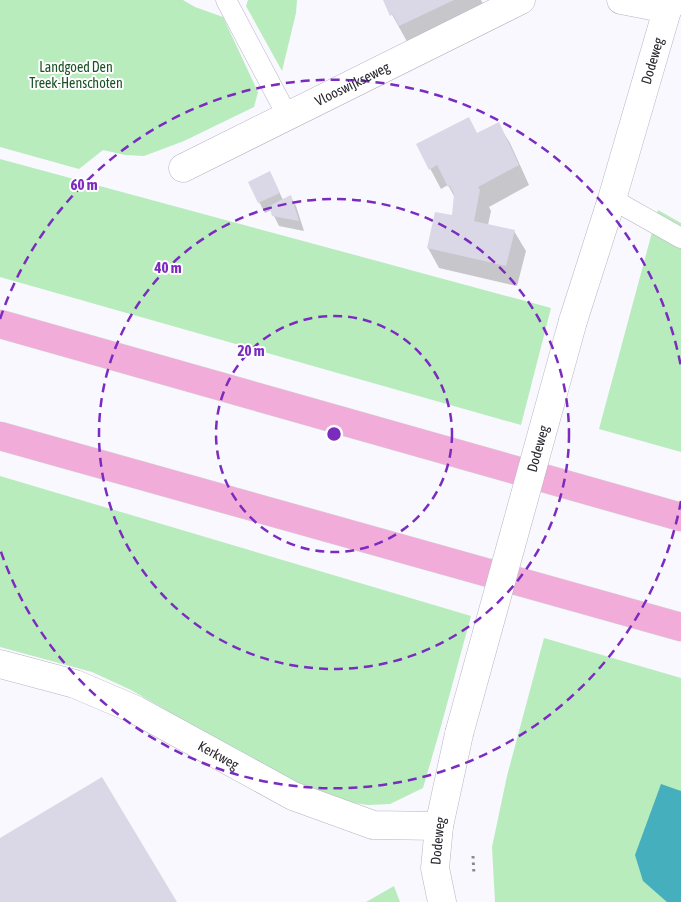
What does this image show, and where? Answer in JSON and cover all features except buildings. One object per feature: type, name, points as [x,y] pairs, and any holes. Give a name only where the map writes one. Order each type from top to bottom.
[{"type":"highway","points":[[0,324],[681,517]]},
{"type":"highway","points":[[0,436],[681,627]]},
{"type":"street","name":"Vlooswijkseweg","points":[[183,168],[521,0]]},
{"type":"street","points":[[621,0],[669,4]]},
{"type":"street","name":"Dodeweg","points":[[442,902],[435,868],[438,826],[460,734],[573,321],[612,199],[669,4]]},
{"type":"street","name":"Kerkweg","points":[[0,664],[76,684],[136,710],[294,796],[320,806],[373,825],[438,826]]},
{"type":"lane","points":[[226,0],[287,115]]},
{"type":"lane","points":[[612,199],[681,238]]},
{"type":"path","points":[[473,852],[474,878]]},
{"type":"green space","name":"Landgoed Den Treek-Henschoten","points":[[0,0],[183,0],[195,7],[223,17],[258,92],[254,107],[184,141],[144,156],[125,155],[103,150],[79,169],[0,147]]},
{"type":"green space","points":[[248,0],[297,0],[296,13],[282,71],[246,6]]},
{"type":"green space","points":[[0,159],[551,308],[521,425],[0,277]]},
{"type":"green space","points":[[658,210],[681,223],[681,452],[599,429]]},
{"type":"green space","points":[[0,476],[471,616],[423,788],[390,804],[368,805],[338,801],[256,765],[161,707],[131,690],[92,672],[0,647]]},
{"type":"green space","points":[[544,638],[681,678],[681,902],[495,902],[492,847],[507,776]]},
{"type":"green space","points":[[394,886],[400,902],[366,902]]},
{"type":"water","points":[[661,784],[681,791],[681,902],[667,902],[643,881],[635,855]]}]
